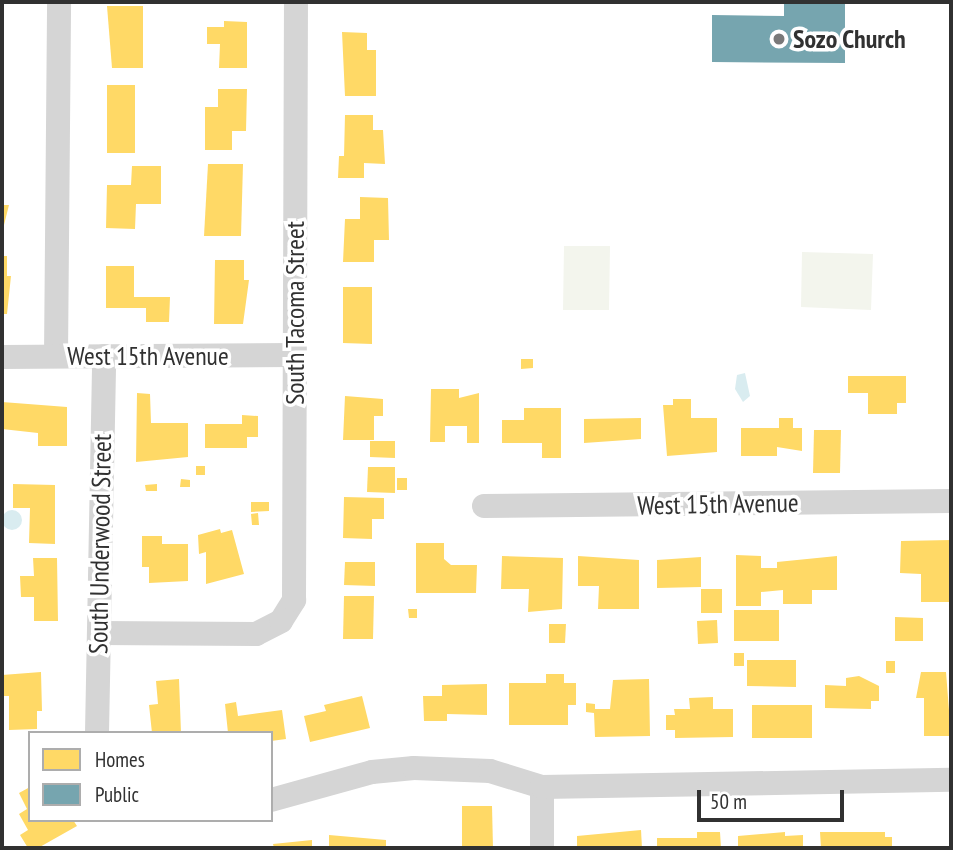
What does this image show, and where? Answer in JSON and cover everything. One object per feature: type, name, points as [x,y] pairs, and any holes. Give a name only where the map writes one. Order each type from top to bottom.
[{"type":"street","points":[[56,356],[60,2]]},
{"type":"street","name":"South Tacoma Street","points":[[99,633],[256,634],[281,621],[294,600],[296,2]]},
{"type":"street","name":"West 15th Avenue","points":[[2,356],[294,355]]},
{"type":"street","name":"South Underwood Street","points":[[97,731],[103,356]]},
{"type":"street","name":"West 15th Avenue","points":[[484,506],[951,501]]},
{"type":"street","points":[[273,799],[372,772],[414,768],[490,771],[542,787],[951,780]]},
{"type":"street","points":[[542,787],[542,848]]},
{"type":"shaded area","points":[[564,246],[610,246],[609,310],[563,310]]},
{"type":"shaded area","points":[[802,252],[873,254],[871,310],[801,307]]},
{"type":"shaded area","points":[[745,373],[750,396],[743,402],[735,389],[737,375]]},
{"type":"shaded area","points":[[12,510],[19,513],[22,520],[19,527],[12,530],[5,527],[2,520],[5,513]]},
{"type":"building: Homes","points":[[107,6],[143,6],[143,68],[112,68]]},
{"type":"building: Homes","points":[[224,21],[247,22],[247,68],[219,68],[220,44],[207,44],[207,27],[224,27]]},
{"type":"building: Homes","points":[[342,32],[367,33],[367,50],[376,50],[376,96],[345,96]]},
{"type":"building: Homes","points":[[107,85],[135,85],[135,153],[107,153]]},
{"type":"building: Homes","points":[[4,87],[4,161],[2,161]]},
{"type":"building: Homes","points":[[218,89],[247,89],[246,131],[232,131],[232,150],[205,150],[205,107],[218,107]]},
{"type":"building: Homes","points":[[345,115],[373,115],[373,130],[383,130],[385,164],[364,163],[364,178],[338,178],[339,156],[344,156]]},
{"type":"building: Homes","points":[[208,164],[243,164],[241,236],[204,236]]},
{"type":"building: Homes","points":[[132,166],[161,166],[161,204],[136,204],[135,229],[106,228],[107,185],[131,185]]},
{"type":"building: Homes","points":[[2,187],[4,205],[9,205],[4,225]]},
{"type":"building: Homes","points":[[360,197],[388,198],[389,240],[374,240],[374,262],[343,262],[345,219],[360,219]]},
{"type":"building: Homes","points":[[2,256],[7,256],[7,276],[11,276],[7,314],[2,314]]},
{"type":"building: Homes","points":[[215,260],[244,260],[244,280],[249,280],[243,324],[214,324]]},
{"type":"building: Homes","points":[[106,266],[134,266],[134,297],[170,297],[169,322],[146,322],[146,308],[106,308]]},
{"type":"building: Homes","points":[[343,287],[372,287],[372,344],[343,343]]},
{"type":"building: Homes","points":[[521,359],[533,359],[533,368],[521,369]]},
{"type":"building: Homes","points":[[848,376],[906,376],[906,403],[897,403],[897,414],[868,414],[868,393],[848,393]]},
{"type":"building: Homes","points":[[431,389],[459,389],[459,398],[479,393],[479,443],[467,443],[467,426],[445,426],[445,442],[430,442]]},
{"type":"building: Homes","points":[[137,393],[150,394],[151,423],[188,423],[188,457],[136,462]]},
{"type":"building: Homes","points":[[345,396],[383,399],[383,416],[374,416],[374,440],[343,440]]},
{"type":"building: Homes","points":[[673,399],[691,399],[691,418],[717,418],[717,452],[667,456],[663,405],[673,405]]},
{"type":"building: Homes","points":[[2,402],[67,407],[67,446],[38,446],[38,433],[2,429]]},
{"type":"building: Homes","points":[[524,408],[561,408],[561,458],[542,458],[542,443],[502,443],[502,420],[524,420]]},
{"type":"building: Homes","points":[[242,415],[258,416],[258,437],[247,437],[247,448],[205,448],[205,424],[242,424]]},
{"type":"building: Homes","points":[[641,418],[641,439],[584,443],[584,419]]},
{"type":"building: Homes","points":[[779,418],[793,418],[793,428],[802,428],[802,451],[777,447],[777,456],[741,456],[741,428],[779,428]]},
{"type":"building: Homes","points":[[814,430],[841,430],[840,473],[813,473]]},
{"type":"building: Homes","points":[[370,441],[395,441],[395,458],[370,457]]},
{"type":"building: Homes","points":[[196,466],[205,466],[205,475],[196,475]]},
{"type":"building: Homes","points":[[368,467],[395,467],[395,493],[367,492]]},
{"type":"building: Homes","points":[[397,478],[407,478],[407,490],[397,490]]},
{"type":"building: Homes","points":[[181,479],[190,480],[190,487],[180,487]]},
{"type":"building: Homes","points":[[13,484],[55,485],[55,544],[29,543],[30,508],[13,508]]},
{"type":"building: Homes","points":[[157,484],[157,491],[146,491],[145,485]]},
{"type":"building: Homes","points":[[344,497],[384,498],[384,519],[372,519],[372,539],[343,538]]},
{"type":"building: Homes","points":[[251,502],[269,502],[269,511],[251,512]]},
{"type":"building: Homes","points":[[258,513],[259,525],[252,525],[251,514]]},
{"type":"building: Homes","points":[[220,529],[221,533],[232,530],[244,574],[206,584],[206,552],[199,554],[198,535]]},
{"type":"building: Homes","points":[[142,536],[162,536],[162,544],[188,544],[188,581],[149,583],[149,567],[142,567]]},
{"type":"building: Homes","points":[[951,540],[950,602],[921,602],[921,574],[900,573],[901,541]]},
{"type":"building: Homes","points":[[416,543],[444,543],[444,559],[451,565],[477,565],[476,593],[416,593]]},
{"type":"building: Homes","points":[[736,555],[761,556],[761,568],[777,568],[777,562],[837,556],[837,590],[812,590],[812,604],[783,604],[783,590],[761,592],[761,606],[736,606]]},
{"type":"building: Homes","points":[[502,556],[563,558],[562,609],[528,612],[529,589],[501,589]]},
{"type":"building: Homes","points":[[578,556],[639,560],[639,609],[598,609],[599,586],[578,586]]},
{"type":"building: Homes","points":[[701,557],[701,587],[657,588],[657,560]]},
{"type":"building: Homes","points":[[33,558],[57,558],[58,621],[34,621],[34,597],[21,597],[20,576],[34,576]]},
{"type":"building: Homes","points":[[345,562],[375,562],[375,586],[344,585]]},
{"type":"building: Homes","points":[[701,589],[722,589],[722,613],[701,613]]},
{"type":"building: Homes","points":[[344,596],[374,596],[373,639],[343,639]]},
{"type":"building: Homes","points":[[408,609],[417,609],[417,618],[409,618]]},
{"type":"building: Homes","points":[[734,610],[779,610],[779,641],[734,641]]},
{"type":"building: Homes","points":[[895,617],[923,618],[923,641],[895,641]]},
{"type":"building: Homes","points":[[717,620],[718,643],[698,644],[697,621]]},
{"type":"building: Homes","points":[[549,624],[566,624],[565,643],[549,643]]},
{"type":"building: Homes","points":[[734,653],[744,653],[744,666],[734,666]]},
{"type":"building: Homes","points":[[747,660],[796,660],[796,687],[747,686]]},
{"type":"building: Homes","points":[[886,661],[895,661],[895,673],[886,673]]},
{"type":"building: Homes","points":[[41,672],[42,711],[37,711],[37,729],[9,730],[9,696],[2,696],[2,675]]},
{"type":"building: Homes","points":[[921,672],[946,672],[951,736],[924,736],[924,698],[916,698]]},
{"type":"building: Homes","points":[[546,674],[564,674],[564,683],[576,683],[576,705],[568,705],[568,725],[509,725],[509,683],[546,683]]},
{"type":"building: Homes","points":[[859,676],[879,686],[879,701],[871,701],[871,709],[825,708],[825,685],[846,686],[846,678]]},
{"type":"building: Homes","points":[[179,679],[181,731],[152,731],[149,705],[158,704],[156,681]]},
{"type":"building: Homes","points":[[649,679],[650,736],[595,737],[594,713],[586,712],[586,703],[595,704],[595,709],[610,709],[613,680]]},
{"type":"building: Homes","points":[[487,684],[487,715],[447,714],[447,721],[424,721],[423,696],[442,696],[442,685]]},
{"type":"building: Homes","points":[[362,696],[370,728],[310,742],[304,716],[326,711],[324,705]]},
{"type":"building: Homes","points":[[713,697],[713,709],[733,709],[733,737],[675,738],[675,730],[666,730],[666,715],[675,715],[674,709],[690,709],[689,698]]},
{"type":"building: Homes","points":[[236,702],[238,716],[282,710],[286,739],[273,741],[273,731],[228,731],[225,704]]},
{"type":"building: Homes","points":[[752,705],[812,705],[812,738],[752,738]]},
{"type":"building: Homes","points":[[28,788],[28,822],[74,822],[77,826],[38,848],[28,848],[20,835],[28,830],[19,814],[27,809],[19,793]]},
{"type":"building: Homes","points":[[462,806],[492,806],[493,848],[462,848]]},
{"type":"building: Homes","points":[[641,830],[642,848],[577,848],[577,836]]},
{"type":"building: Homes","points":[[697,832],[720,832],[721,848],[657,848],[657,838],[697,838]]},
{"type":"building: Homes","points":[[785,832],[785,836],[803,835],[803,848],[738,848],[738,836]]},
{"type":"building: Homes","points":[[820,832],[885,832],[885,837],[892,837],[892,848],[821,848]]},
{"type":"building: Homes","points":[[329,835],[386,840],[386,848],[329,848]]},
{"type":"building: Homes","points":[[312,840],[312,848],[274,848],[273,844]]},
{"type":"building: Homes","points":[[939,846],[939,848],[907,848]]},
{"type":"building: Public","name":"Sozo Church","points":[[784,2],[845,2],[845,63],[712,62],[712,15],[784,16]]},
{"type":"place","name":"Sozo Church","points":[[779,39]]}]
